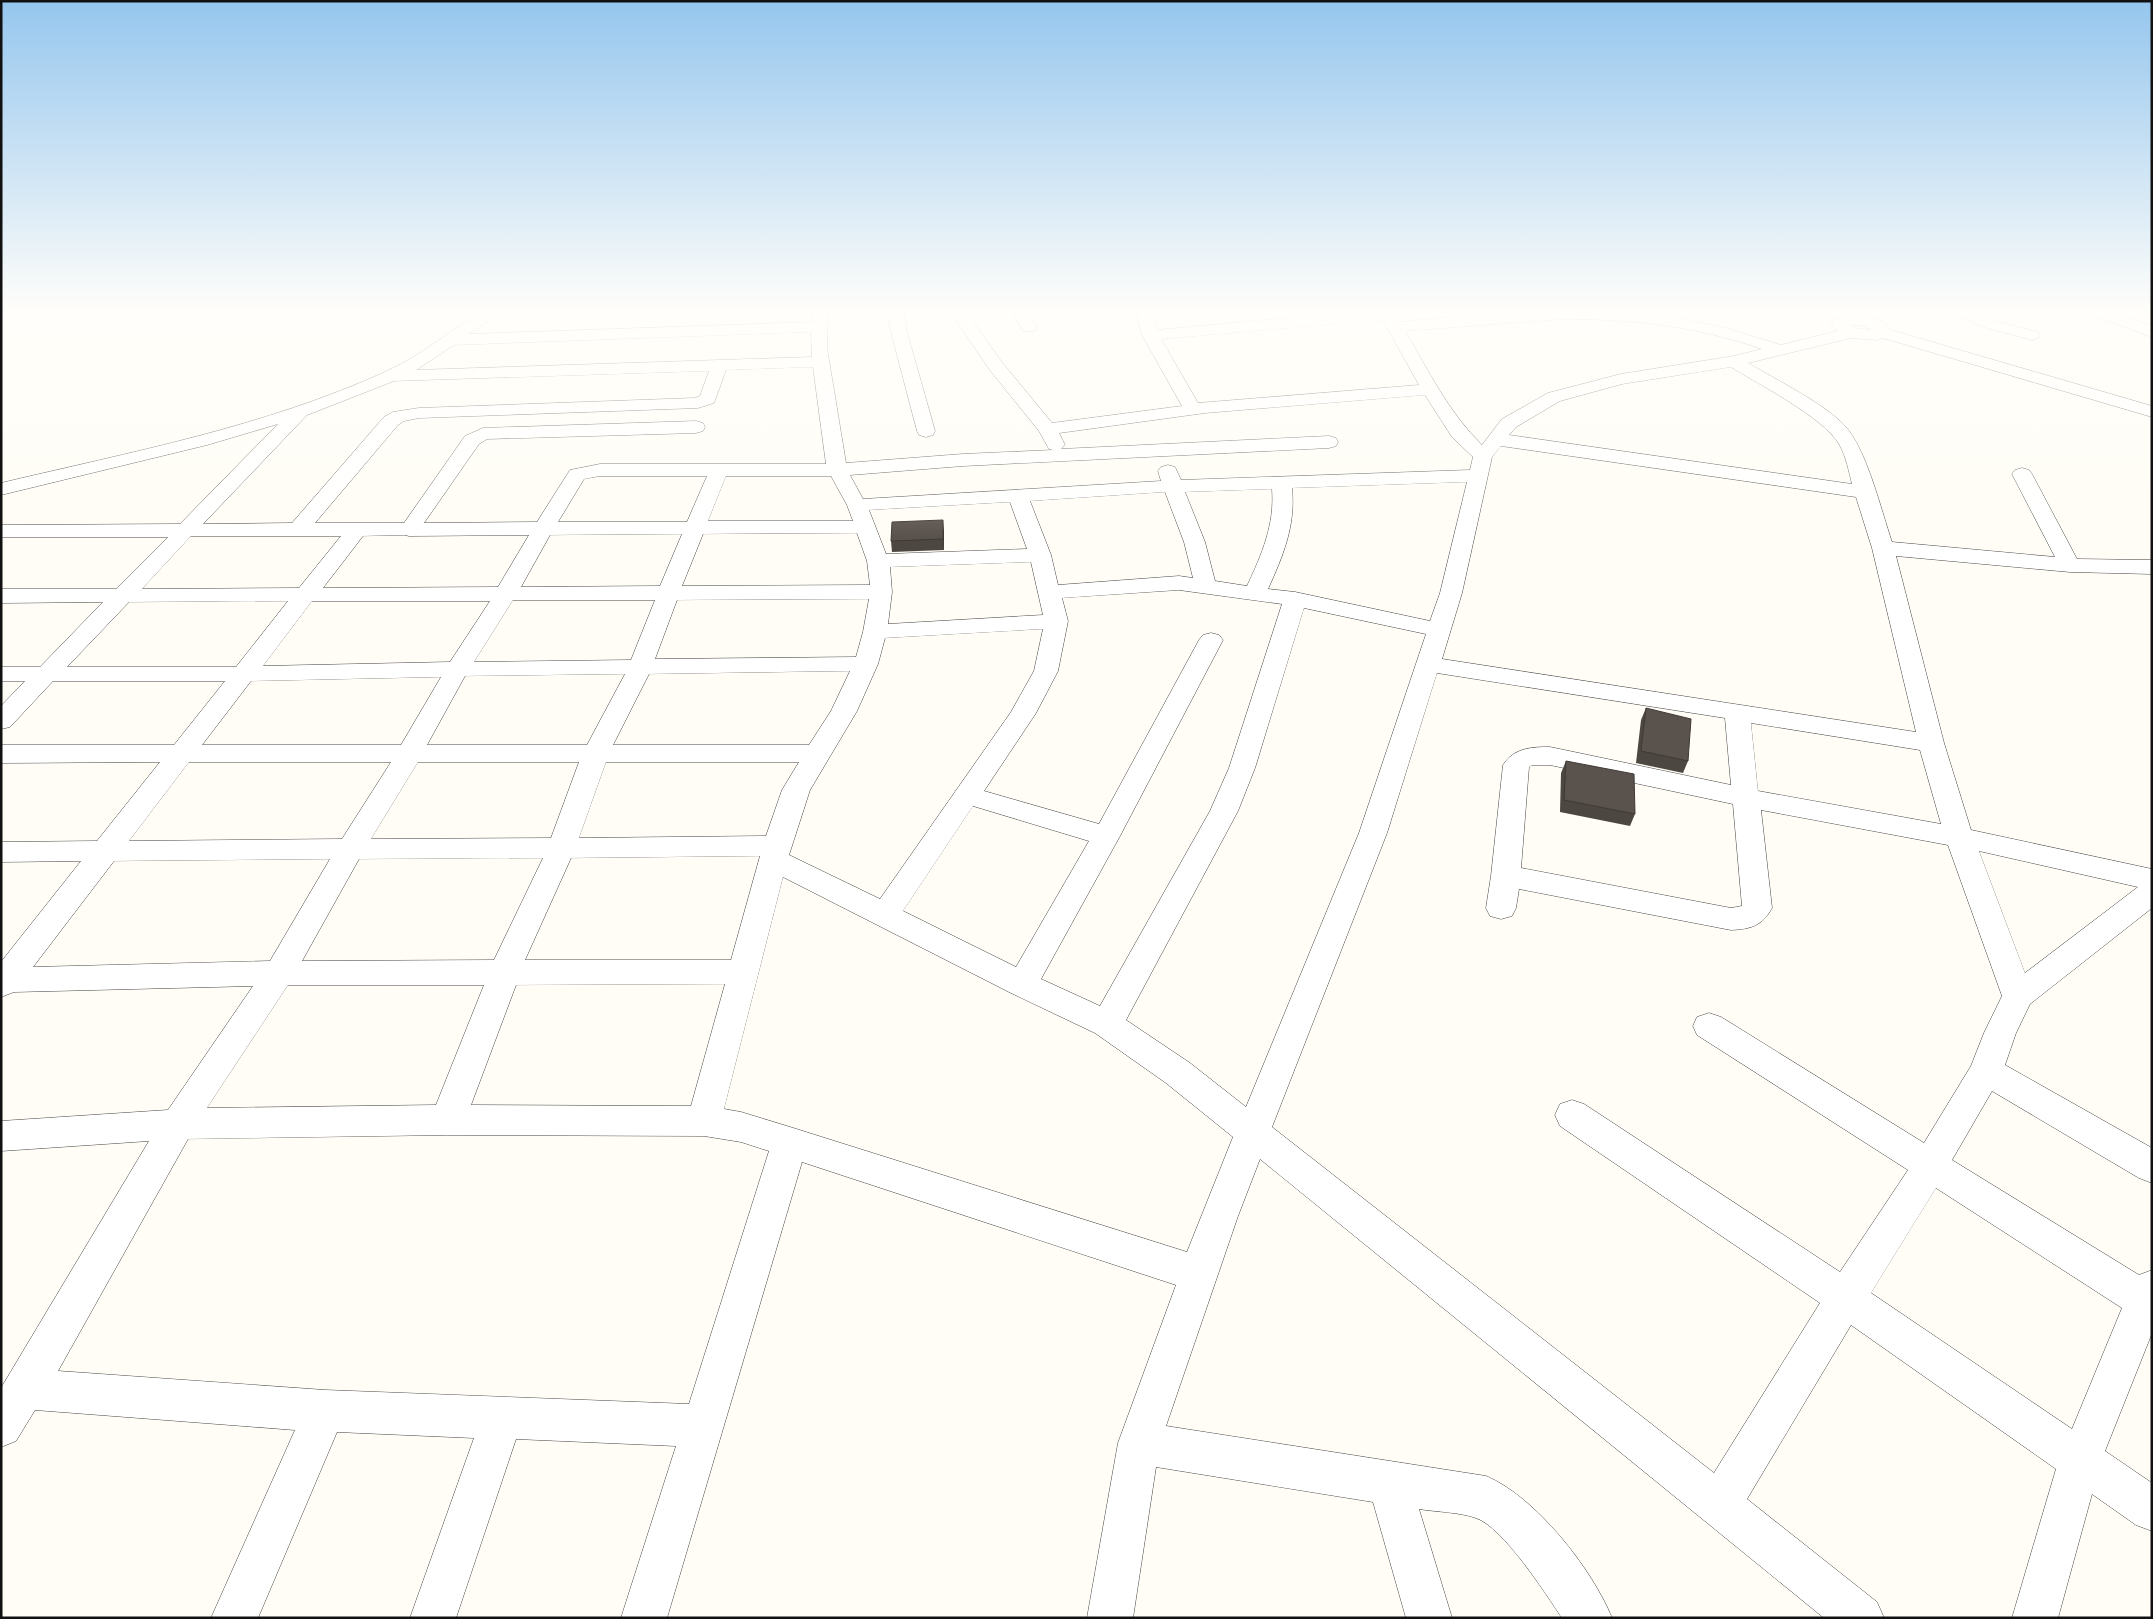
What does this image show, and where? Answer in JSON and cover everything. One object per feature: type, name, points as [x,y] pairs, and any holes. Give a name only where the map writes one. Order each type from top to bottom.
[{"type":"street","points":[[1,489],[204,439],[301,411],[370,385]]},
{"type":"street","points":[[422,413],[444,385]]},
{"type":"street","points":[[570,385],[706,401],[712,385]]},
{"type":"street","points":[[587,431],[610,385]]},
{"type":"street","points":[[298,530],[392,420],[406,414],[625,385]]},
{"type":"street","points":[[704,1121],[745,972],[775,852],[796,790],[844,711],[866,664],[875,632],[881,592],[881,576],[878,561],[861,516],[837,470],[825,385]]},
{"type":"street","points":[[913,385],[926,431]]},
{"type":"street","points":[[1011,385],[1047,429],[1062,456],[1077,492]]},
{"type":"street","points":[[1179,385],[1193,410]]},
{"type":"street","points":[[1428,385],[1459,433],[1486,457]]},
{"type":"street","points":[[1110,1618],[1139,1443],[1219,1216],[1372,833],[1451,593],[1486,457],[1509,423],[1554,396],[1599,385]]},
{"type":"street","points":[[1773,385],[1818,412],[1838,430],[1850,446],[1883,548],[1931,743],[1959,837],[2018,996]]},
{"type":"street","points":[[2058,385],[2152,412]]},
{"type":"street","points":[[1047,429],[1193,410],[1430,389]]},
{"type":"street","points":[[1,721],[301,411]]},
{"type":"street","points":[[1150,415],[1172,486],[1196,544],[1203,567],[1205,586]]},
{"type":"street","points":[[409,530],[472,440],[477,437],[489,434],[696,427]]},
{"type":"street","points":[[1,1426],[178,1124],[279,973],[352,847],[410,753],[457,669],[506,593],[578,474],[600,470],[837,470],[963,460],[1328,442]]},
{"type":"street","points":[[4,533],[695,528],[861,516],[1018,496],[1172,486],[1281,483],[1486,457],[1864,492]]},
{"type":"street","points":[[448,1120],[505,971],[561,849],[596,752],[640,668],[719,470]]},
{"type":"street","points":[[2022,474],[2070,565]]},
{"type":"street","points":[[1255,592],[1271,560],[1280,533],[1283,513],[1281,483]]},
{"type":"street","points":[[885,915],[1023,713],[1046,671],[1056,621],[1040,556],[1018,496]]},
{"type":"street","points":[[3,982],[356,530]]},
{"type":"street","points":[[1883,548],[2070,565],[2152,567]]},
{"type":"street","points":[[878,561],[1040,556]]},
{"type":"street","points":[[1049,592],[1155,583],[1179,583],[1295,599],[1439,630]]},
{"type":"street","points":[[1,596],[122,597],[881,592]]},
{"type":"street","points":[[1107,1024],[1224,811],[1242,768],[1295,599]]},
{"type":"street","points":[[875,632],[1056,621]]},
{"type":"street","points":[[1022,984],[1106,836],[1212,640]]},
{"type":"street","points":[[1,674],[244,674],[457,669],[866,664]]},
{"type":"street","points":[[1428,664],[1931,743]]},
{"type":"street","points":[[1506,876],[1732,919],[1747,918],[1757,908],[1737,714]]},
{"type":"street","points":[[1,754],[817,753]]},
{"type":"street","points":[[1501,908],[1506,876],[1516,765],[1527,757],[1550,756],[1746,798],[1959,837],[2152,880]]},
{"type":"street","points":[[967,795],[1106,836]]},
{"type":"street","points":[[1,852],[352,847],[775,852],[885,915],[1022,984],[1107,1024],[1178,1072],[1861,1618]]},
{"type":"street","points":[[1719,1505],[1845,1298],[1931,1165],[1986,1071],[2000,1034],[2018,996],[2152,892]]},
{"type":"street","points":[[3,982],[279,973],[505,971],[745,972]]},
{"type":"street","points":[[1709,1026],[1931,1165],[2149,1298],[2080,1461],[2035,1618]]},
{"type":"street","points":[[1986,1071],[2152,1167]]},
{"type":"street","points":[[1572,1115],[1845,1298],[2152,1509]]},
{"type":"street","points":[[1,1136],[178,1124],[448,1120],[704,1121],[741,1127],[790,1142],[1199,1274]]},
{"type":"street","points":[[644,1618],[790,1142]]},
{"type":"street","points":[[25,1388],[325,1411],[703,1426]]},
{"type":"street","points":[[234,1618],[325,1411]]},
{"type":"street","points":[[433,1618],[502,1418]]},
{"type":"street","points":[[1139,1443],[1486,1498],[1506,1511],[1525,1528],[1549,1559],[1589,1618]]},
{"type":"street","points":[[1389,1482],[1429,1618]]},
{"type":"building","points":[[943,520],[943,539],[891,541],[892,522]]},
{"type":"building","points":[[1646,708],[1691,719],[1688,761],[1641,751]]},
{"type":"building","points":[[1566,761],[1634,774],[1635,814],[1564,800]]}]
